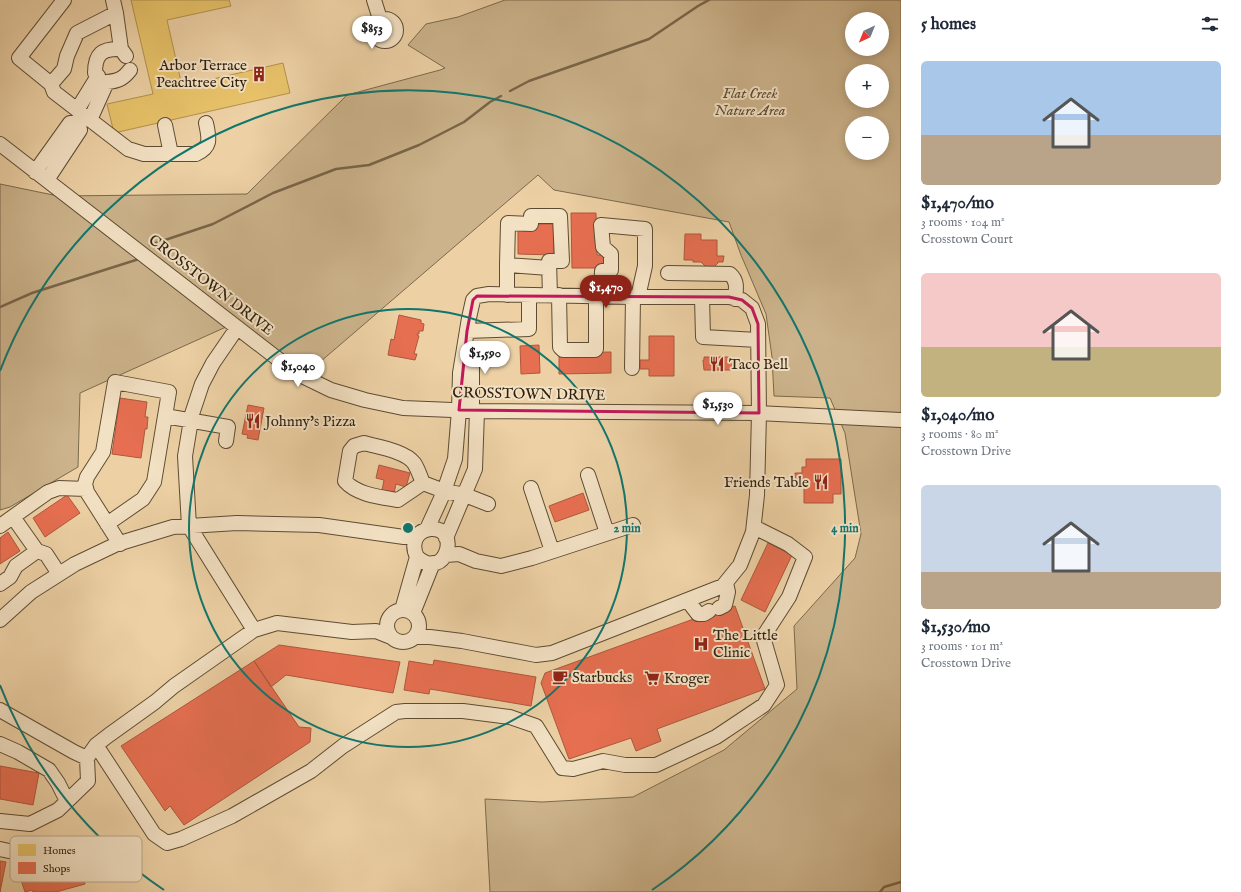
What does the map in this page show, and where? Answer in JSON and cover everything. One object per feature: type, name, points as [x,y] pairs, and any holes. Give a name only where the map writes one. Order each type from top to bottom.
[{"type":"street","points":[[64,0],[19,58],[50,84],[54,92],[82,117],[128,149],[144,154],[196,154],[204,150],[210,139],[206,123]]},
{"type":"street","points":[[374,0],[380,20]]},
{"type":"street","points":[[50,84],[64,69],[67,56],[77,34],[114,7],[126,58],[125,76],[119,81],[102,79],[95,73],[95,61],[101,53],[112,49],[126,58]]},
{"type":"street","points":[[47,180],[80,130],[82,117],[102,79]]},
{"type":"street","points":[[35,172],[70,123],[82,117]]},
{"type":"street","points":[[165,125],[171,154]]},
{"type":"street","name":"CROSSTOWN DRIVE","points":[[2,151],[47,180],[296,373],[331,390],[364,400],[403,408],[470,411],[759,413],[901,420]]},
{"type":"street","points":[[507,294],[508,223],[530,224],[531,216],[560,216],[562,261],[549,261],[549,268],[555,295],[560,347],[563,350],[595,350],[598,296],[602,271],[611,270],[611,254],[602,247],[601,225],[645,229],[645,266],[636,297],[632,368]]},
{"type":"street","points":[[507,265],[549,268]]},
{"type":"street","points":[[668,273],[730,274],[734,278],[736,285],[735,298]]},
{"type":"street","points":[[0,821],[30,824],[58,810],[88,781],[87,758],[96,745],[155,702],[174,686],[254,630],[278,623],[352,632],[385,631],[395,640],[404,642],[412,640],[422,634],[536,655],[552,653],[723,586],[740,565],[754,527],[757,495],[759,413],[758,324],[752,308],[742,300],[729,297],[636,297],[507,294],[477,296],[473,300],[460,373],[470,411],[475,469],[453,493],[416,541],[407,611]]},
{"type":"street","points":[[467,330],[529,329],[529,295]]},
{"type":"street","points":[[702,297],[703,336],[758,340]]},
{"type":"street","points":[[237,328],[213,363],[202,384],[190,421],[185,456],[189,526],[254,630]]},
{"type":"street","points":[[107,524],[143,499],[154,482],[169,392],[115,382],[103,452],[87,477],[85,484],[86,489],[107,524],[120,544]]},
{"type":"street","points":[[416,541],[422,561],[433,563],[442,559],[450,548],[459,509],[453,493],[450,474],[470,411]]},
{"type":"street","points":[[166,416],[228,427],[226,442]]},
{"type":"street","points":[[364,443],[405,455],[413,462],[423,483],[398,500],[378,497],[354,489],[346,481],[350,450],[354,446],[364,443]]},
{"type":"street","points":[[588,475],[607,533]]},
{"type":"street","points":[[423,483],[488,504]]},
{"type":"street","points":[[0,526],[48,492],[59,488],[86,489]]},
{"type":"street","points":[[531,488],[552,551]]},
{"type":"street","points":[[13,517],[37,552],[46,554],[59,574]]},
{"type":"street","points":[[0,620],[31,592],[75,564],[120,544],[173,527],[238,523],[319,525],[416,541],[438,531],[450,548],[476,561],[501,566],[633,525]]},
{"type":"street","points":[[96,745],[154,834],[167,843],[181,839],[232,816],[311,771],[343,746],[396,712],[405,710],[463,711],[510,717],[536,726],[562,768],[573,769],[603,761],[624,765],[656,765],[716,736],[764,705],[777,685],[763,637],[789,597],[805,557],[788,544],[754,527]]},
{"type":"street","points":[[0,584],[10,577],[16,566],[37,552]]},
{"type":"street","points":[[407,611],[433,563]]},
{"type":"street","points":[[688,601],[698,614],[704,614],[725,605],[728,592],[726,583]]},
{"type":"street","points":[[385,631],[390,617],[397,611],[407,611],[417,617],[422,634]]},
{"type":"street","points":[[0,710],[87,758]]},
{"type":"street","points":[[0,744],[18,752],[49,770],[58,783],[67,801]]},
{"type":"highlighted area","points":[[477,296],[729,297],[742,300],[752,308],[758,324],[759,413],[459,410],[467,331],[473,300]]},
{"type":"green space","name":"Flat Creek Nature Area","points":[[505,0],[901,0],[901,892],[490,892],[485,799],[542,802],[633,797],[724,750],[797,689],[794,626],[855,558],[861,534],[845,433],[830,398],[774,396],[772,357],[766,314],[729,222],[554,190],[538,175],[306,374],[226,327],[80,393],[78,467],[10,507],[0,510],[0,184],[58,196],[247,194],[347,95],[445,68],[408,45],[426,24],[458,17]]},
{"type":"building: Homes","name":"Arbor Terrace Peachtree City","points":[[131,0],[229,0],[231,6],[167,20],[182,86],[283,63],[290,93],[114,133],[107,104],[153,94]]},
{"type":"building: Shops","points":[[571,213],[596,213],[597,255],[607,255],[607,268],[572,268]]},
{"type":"building: Shops","points":[[536,224],[554,224],[554,255],[518,254],[518,229]]},
{"type":"building: Shops","points":[[685,234],[701,234],[701,240],[717,240],[717,256],[724,256],[723,262],[718,262],[713,268],[707,268],[701,262],[684,260]]},
{"type":"building: Shops","points":[[399,315],[421,320],[421,323],[424,324],[423,331],[419,331],[419,334],[417,334],[419,336],[414,354],[417,354],[415,360],[388,355],[391,339],[394,340]]},
{"type":"building: Shops","points":[[649,336],[674,336],[674,376],[649,376],[649,369],[640,369],[640,360],[649,360]]},
{"type":"building: Shops","points":[[539,345],[540,373],[521,374],[520,346]]},
{"type":"building: Shops","points":[[611,352],[611,373],[559,374],[559,353]]},
{"type":"building: Shops","name":"Taco Bell","points":[[704,357],[730,357],[730,361],[732,361],[731,370],[704,370]]},
{"type":"building: Shops","points":[[120,398],[147,402],[145,417],[148,417],[147,429],[145,429],[141,458],[112,454]]},
{"type":"building: Shops","name":"Johnny's Pizza","points":[[248,405],[264,408],[258,440],[247,438],[248,435],[242,434]]},
{"type":"building: Shops","name":"Friends Table","points":[[806,459],[841,459],[841,494],[833,494],[833,503],[804,503],[804,485],[801,485],[801,479],[795,479],[795,473],[802,473],[802,467],[806,467]]},
{"type":"building: Shops","points":[[379,465],[410,473],[406,487],[396,484],[393,498],[381,495],[384,480],[376,478]]},
{"type":"building: Shops","points":[[583,493],[589,510],[555,522],[549,506]]},
{"type":"building: Shops","points":[[67,495],[80,513],[45,537],[33,518]]},
{"type":"building: Shops","points":[[8,532],[20,551],[0,564],[0,538]]},
{"type":"building: Shops","points":[[768,543],[792,555],[765,612],[741,600]]},
{"type":"building: Shops","name":"Kroger","points":[[718,603],[720,610],[735,606],[765,689],[657,729],[661,741],[636,751],[631,738],[569,759],[541,683],[545,673],[710,613],[707,607]]},
{"type":"building: Shops","points":[[279,645],[400,662],[393,693],[286,675],[271,687],[254,661]]},
{"type":"building: Shops","points":[[434,660],[536,677],[531,706],[430,689],[429,694],[404,690],[409,661],[433,665]]},
{"type":"building: Shops","points":[[254,661],[299,727],[311,728],[310,742],[184,825],[170,806],[165,811],[121,746]]},
{"type":"building: Shops","points":[[0,766],[39,773],[33,805],[0,799]]},
{"type":"building: Shops","points":[[0,861],[6,862],[0,892]]},
{"type":"building: Shops","points":[[22,882],[84,882],[85,884],[56,892],[33,892],[32,890],[25,892]]},
{"type":"waterway","points":[[510,91],[529,81],[649,39],[709,0]]},
{"type":"waterway","points":[[150,245],[213,224],[273,193],[336,169],[369,165],[419,145],[464,122],[490,102],[501,96]]},
{"type":"waterway","points":[[0,307],[32,293],[139,259]]},
{"type":"waterway","points":[[880,892],[884,887],[901,882]]},
{"type":"place","name":"Arbor Terrace Peachtree City","points":[[259,74]]},
{"type":"place","name":"Taco Bell","points":[[717,364]]},
{"type":"place","name":"Johnny's Pizza","points":[[253,421]]},
{"type":"place","name":"Friends Table","points":[[821,482]]},
{"type":"place","name":"The Little Clinic","points":[[701,644]]},
{"type":"place","name":"Starbucks","points":[[560,677]]},
{"type":"place","name":"Kroger","points":[[652,678]]}]
